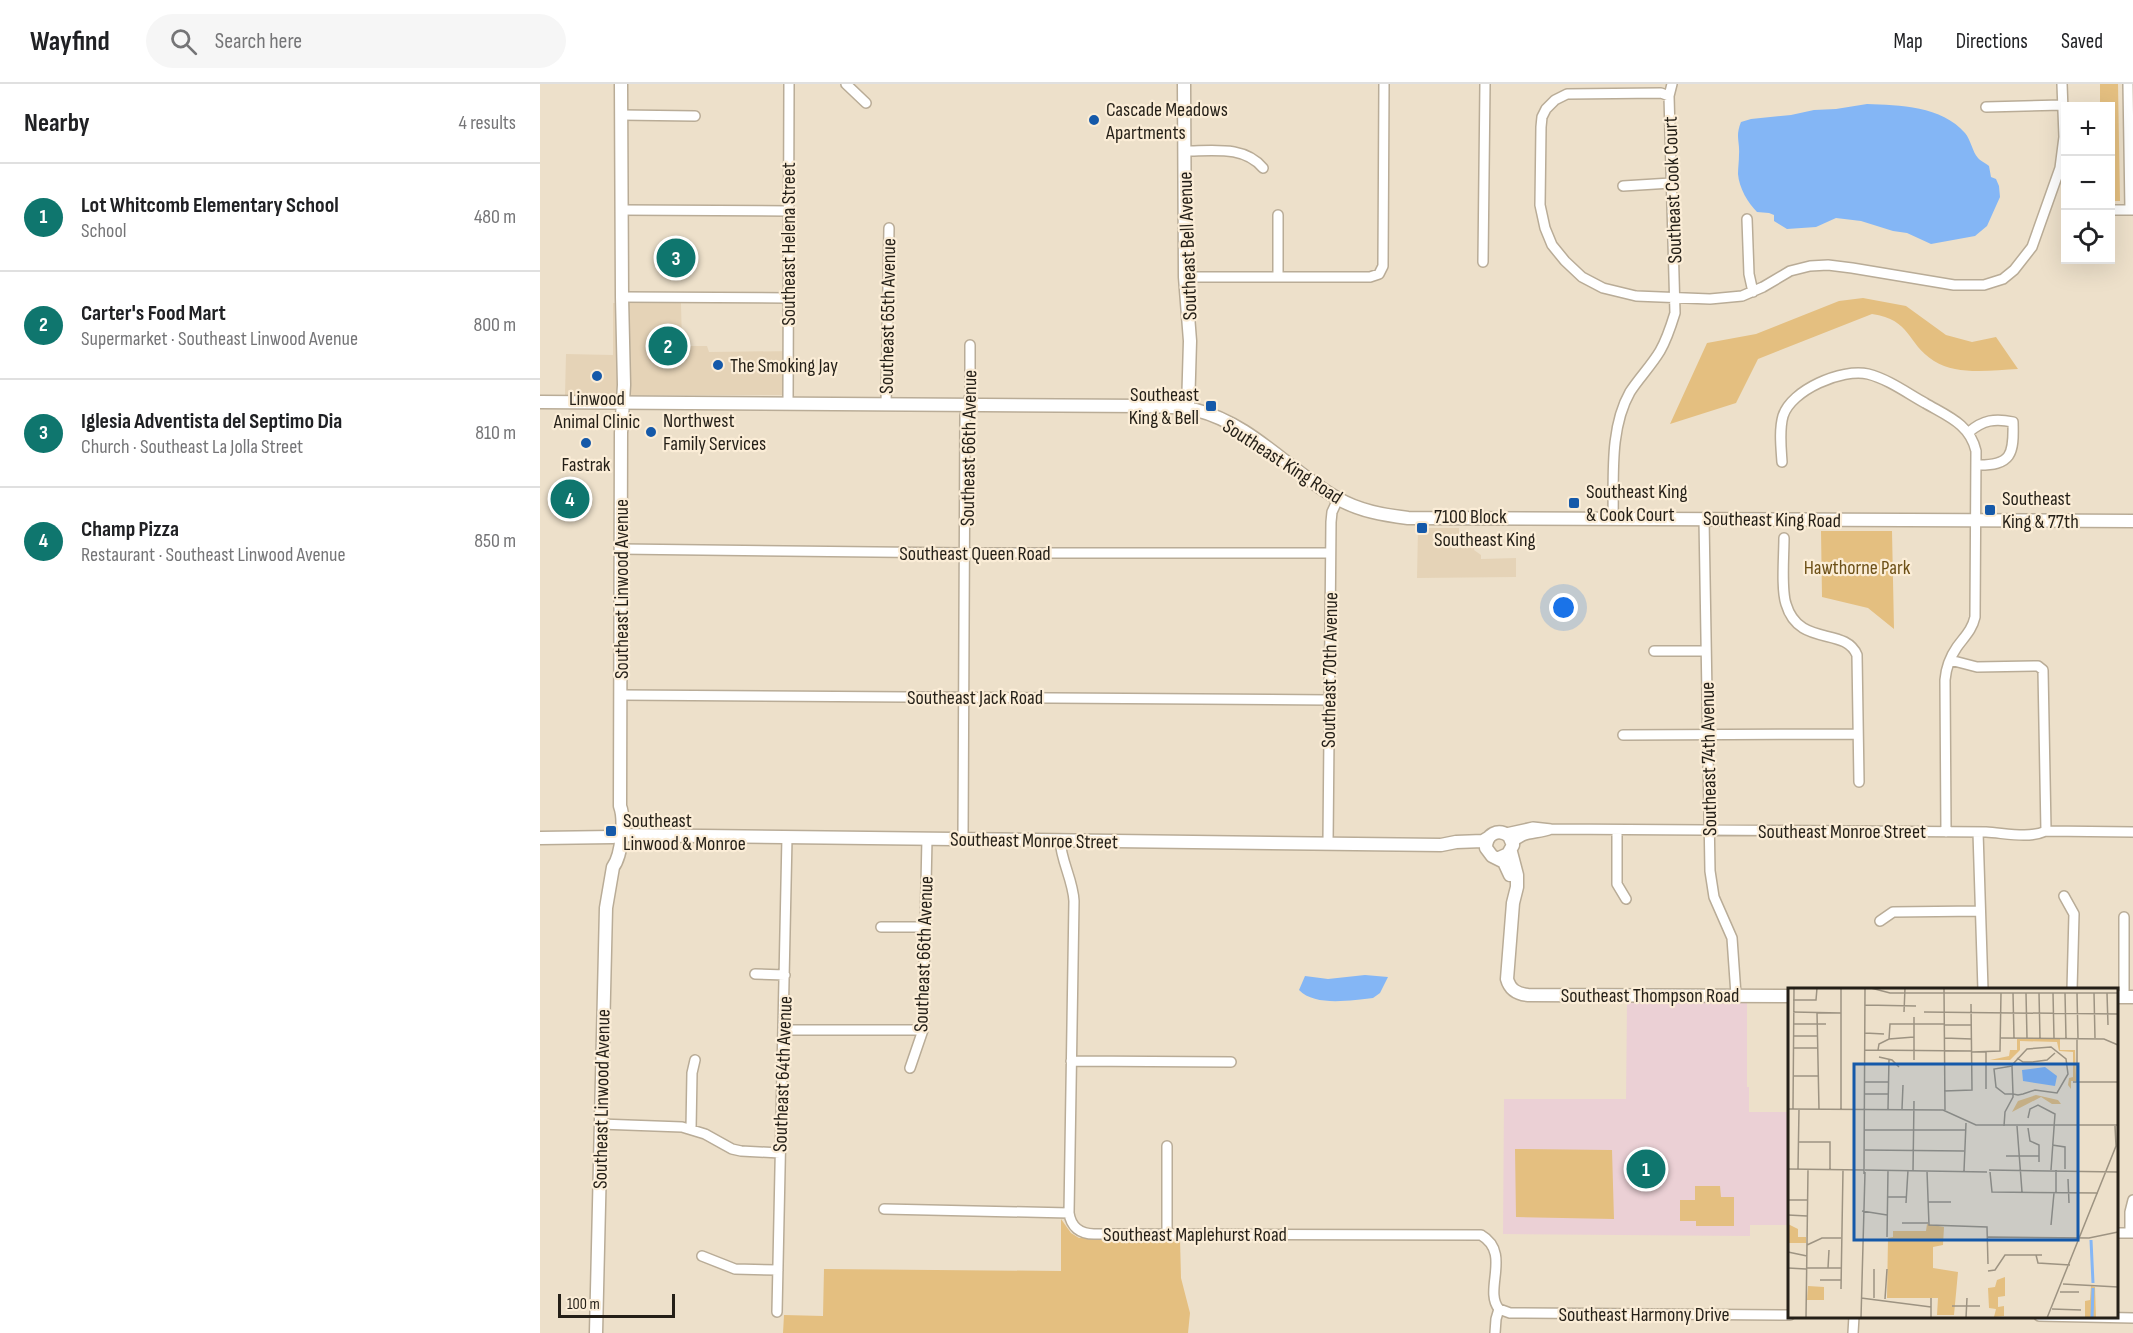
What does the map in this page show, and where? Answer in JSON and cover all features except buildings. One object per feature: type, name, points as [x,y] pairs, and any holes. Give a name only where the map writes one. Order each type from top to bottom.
[{"type":"main road","name":"Southeast Linwood Avenue","points":[[596,1333],[606,908],[617,862],[617,836],[623,813],[620,806],[621,84]]},
{"type":"main road","name":"Southeast Bell Avenue","points":[[1184,84],[1185,277],[1190,341],[1188,409]]},
{"type":"main road","name":"Southeast King Road","points":[[540,402],[1188,409],[1213,416],[1243,430],[1338,499],[1365,510],[1408,518],[2133,521]]},
{"type":"main road","points":[[1496,832],[1506,833],[1511,838],[1517,880],[1513,903],[1510,894],[1509,872],[1504,862],[1492,856],[1486,844],[1488,838],[1496,832]]},
{"type":"main road","name":"Southeast Monroe Street","points":[[540,838],[788,837],[1446,844],[1483,841],[1488,838]]},
{"type":"main road","name":"Southeast Monroe Street","points":[[1446,844],[1456,848],[1488,851]]},
{"type":"main road","points":[[1499,858],[1506,856],[1512,848]]},
{"type":"main road","name":"Southeast Thompson Road","points":[[1513,903],[1507,975],[1512,989],[1520,994],[1788,996]]},
{"type":"street","name":"Southeast Helena Street","points":[[788,404],[789,84]]},
{"type":"street","points":[[846,84],[866,103]]},
{"type":"street","points":[[1185,277],[1370,277],[1379,274],[1383,266],[1384,84]]},
{"type":"street","points":[[1483,262],[1485,84]]},
{"type":"street","name":"Southeast Cook Court","points":[[1613,519],[1619,421],[1630,393],[1660,352],[1671,330],[1675,313],[1669,96],[1672,84]]},
{"type":"street","points":[[2062,84],[2062,102]]},
{"type":"street","points":[[2115,210],[2131,210],[2128,84]]},
{"type":"street","points":[[1669,96],[1661,93],[1567,94],[1555,100],[1542,117],[1540,205],[1545,228],[1552,244],[1565,261],[1582,277],[1619,293],[1636,296],[1728,298],[1753,292],[1790,271],[1810,266],[1844,267],[1963,286],[1984,285],[2003,279],[2014,270],[2032,247],[2060,168],[2062,156]]},
{"type":"street","points":[[1986,107],[2061,105]]},
{"type":"street","points":[[621,115],[695,116]]},
{"type":"street","points":[[1184,151],[1239,152],[1256,159],[1263,168]]},
{"type":"street","points":[[1623,186],[1671,183]]},
{"type":"street","points":[[621,210],[789,211]]},
{"type":"street","points":[[1278,215],[1278,276]]},
{"type":"street","points":[[1748,219],[1749,274],[1753,292]]},
{"type":"street","name":"Southeast 65th Avenue","points":[[886,405],[889,228]]},
{"type":"street","points":[[622,297],[788,298]]},
{"type":"street","name":"Southeast 66th Avenue","points":[[963,839],[965,416],[970,395],[970,345]]},
{"type":"street","points":[[1782,462],[1781,429],[1788,406],[1802,393],[1837,376],[1854,372],[1880,378],[1921,401],[1962,425],[1974,440],[1976,451],[1975,617],[1970,632],[1950,660],[1944,687],[1946,832]]},
{"type":"street","points":[[1969,432],[1988,420],[2001,419],[2013,422],[2013,450],[2008,459],[1991,466],[1976,465]]},
{"type":"street","name":"Southeast 70th Avenue","points":[[1328,843],[1331,516],[1338,499]]},
{"type":"street","name":"Southeast 74th Avenue","points":[[1704,519],[1712,889],[1732,938],[1736,995]]},
{"type":"street","points":[[1784,538],[1785,604],[1798,626],[1805,631],[1848,642],[1854,647],[1857,655],[1859,782]]},
{"type":"street","name":"Southeast Queen Road","points":[[620,549],[1330,554]]},
{"type":"street","points":[[1654,651],[1706,651]]},
{"type":"street","points":[[1950,660],[1977,667],[2038,666],[2043,670],[2046,831]]},
{"type":"street","name":"Southeast Jack Road","points":[[621,694],[1329,699]]},
{"type":"street","points":[[1623,735],[1858,734]]},
{"type":"street","name":"Southeast Monroe Street","points":[[1506,833],[1533,826],[1551,829],[2036,834],[2046,831],[2133,831]]},
{"type":"street","name":"Southeast Monroe Street","points":[[1512,848],[1518,837],[1551,829]]},
{"type":"street","points":[[1617,830],[1617,884],[1626,899]]},
{"type":"street","points":[[1978,832],[1983,988]]},
{"type":"street","name":"Southeast 64th Avenue","points":[[777,1312],[788,837]]},
{"type":"street","name":"Southeast 66th Avenue","points":[[910,1068],[923,1030],[927,838]]},
{"type":"street","points":[[884,1209],[1069,1213],[1074,892],[1061,853],[1060,840]]},
{"type":"street","points":[[2064,896],[2074,914],[2072,988]]},
{"type":"street","points":[[1880,921],[1893,912],[1980,911]]},
{"type":"street","points":[[2124,917],[2124,997]]},
{"type":"street","points":[[881,927],[925,927]]},
{"type":"street","points":[[755,974],[785,975]]},
{"type":"street","points":[[784,1030],[923,1030]]},
{"type":"street","points":[[691,1129],[692,1073],[695,1060]]},
{"type":"street","points":[[1071,1061],[1231,1062]]},
{"type":"street","points":[[600,1124],[674,1126],[691,1129],[732,1149],[780,1153]]},
{"type":"street","points":[[1167,1146],[1167,1233]]},
{"type":"street","points":[[2131,1233],[2130,1212],[2133,1200]]},
{"type":"street","name":"Southeast Maplehurst Road","points":[[1069,1213],[1074,1227],[1088,1234],[1480,1235],[1491,1242],[1496,1259],[1496,1304],[1499,1310]]},
{"type":"street","points":[[702,1256],[735,1269],[778,1270]]},
{"type":"street","points":[[1495,1333],[1499,1310]]},
{"type":"street","name":"Southeast Harmony Drive","points":[[1499,1310],[1510,1313],[1788,1315]]},
{"type":"street","points":[[1853,1333],[1854,1318]]},
{"type":"shaded area","points":[[613,303],[681,303],[682,346],[707,346],[709,352],[794,351],[794,395],[565,395],[566,354],[613,355]]},
{"type":"shaded area","points":[[1418,528],[1459,528],[1459,532],[1474,541],[1474,550],[1481,555],[1481,559],[1516,558],[1516,577],[1417,578]]},
{"type":"shaded area","points":[[1627,1001],[1747,1001],[1749,1112],[1788,1112],[1788,1225],[1750,1225],[1750,1236],[1503,1234],[1504,1099],[1626,1099]]},
{"type":"green space","points":[[2100,84],[2118,84],[2120,201],[2115,201],[2115,102],[2100,102]]},
{"type":"green space","points":[[1863,298],[1906,306],[1946,335],[1972,342],[1996,337],[2018,369],[1975,371],[1943,366],[1925,354],[1895,321],[1872,314],[1758,359],[1736,403],[1670,424],[1707,343],[1756,334],[1839,301]]},
{"type":"green space","name":"Hawthorne Park","points":[[1821,531],[1892,531],[1894,629],[1868,608],[1822,597]]},
{"type":"green space","points":[[1515,1149],[1612,1150],[1614,1219],[1516,1217]]},
{"type":"green space","points":[[1695,1186],[1720,1186],[1721,1197],[1734,1197],[1734,1226],[1696,1226],[1696,1221],[1680,1221],[1680,1200],[1695,1200]]},
{"type":"green space","points":[[1061,1219],[1071,1233],[1079,1238],[1180,1239],[1181,1278],[1190,1313],[1188,1333],[783,1333],[784,1315],[823,1316],[824,1269],[1061,1271]]},
{"type":"water","points":[[1867,104],[1906,106],[1932,112],[1955,124],[1965,133],[1976,155],[1989,166],[1991,177],[1996,179],[1999,186],[2000,197],[1987,226],[1975,236],[1931,244],[1907,233],[1861,221],[1836,218],[1816,227],[1787,229],[1774,221],[1774,215],[1757,212],[1740,185],[1738,174],[1738,135],[1741,122]]},
{"type":"water","points":[[1365,975],[1388,977],[1380,993],[1373,998],[1324,1001],[1314,999],[1299,990],[1305,976],[1328,979]]},
{"type":"place","name":"Cascade Meadows Apartments","points":[[1094,120]]},
{"type":"place","name":"Iglesia Adventista del Septimo Dia","points":[[676,258]]},
{"type":"place","name":"Carter's Food Mart","points":[[668,346]]},
{"type":"place","name":"The Smoking Jay","points":[[718,365]]},
{"type":"place","name":"Linwood Animal Clinic","points":[[597,376]]},
{"type":"place","name":"Southeast King & Bell","points":[[1211,406]]},
{"type":"place","name":"Northwest Family Services","points":[[651,432]]},
{"type":"place","name":"Fastrak","points":[[586,443]]},
{"type":"place","name":"Champ Pizza","points":[[570,499]]},
{"type":"place","name":"Southeast King & Cook Court","points":[[1574,503]]},
{"type":"place","name":"Southeast King & 77th","points":[[1990,510]]},
{"type":"place","name":"7100 Block Southeast King","points":[[1422,528]]},
{"type":"place","name":"Southeast Linwood & Monroe","points":[[611,831]]},
{"type":"place","name":"Lot Whitcomb Elementary School","points":[[1646,1169]]}]
